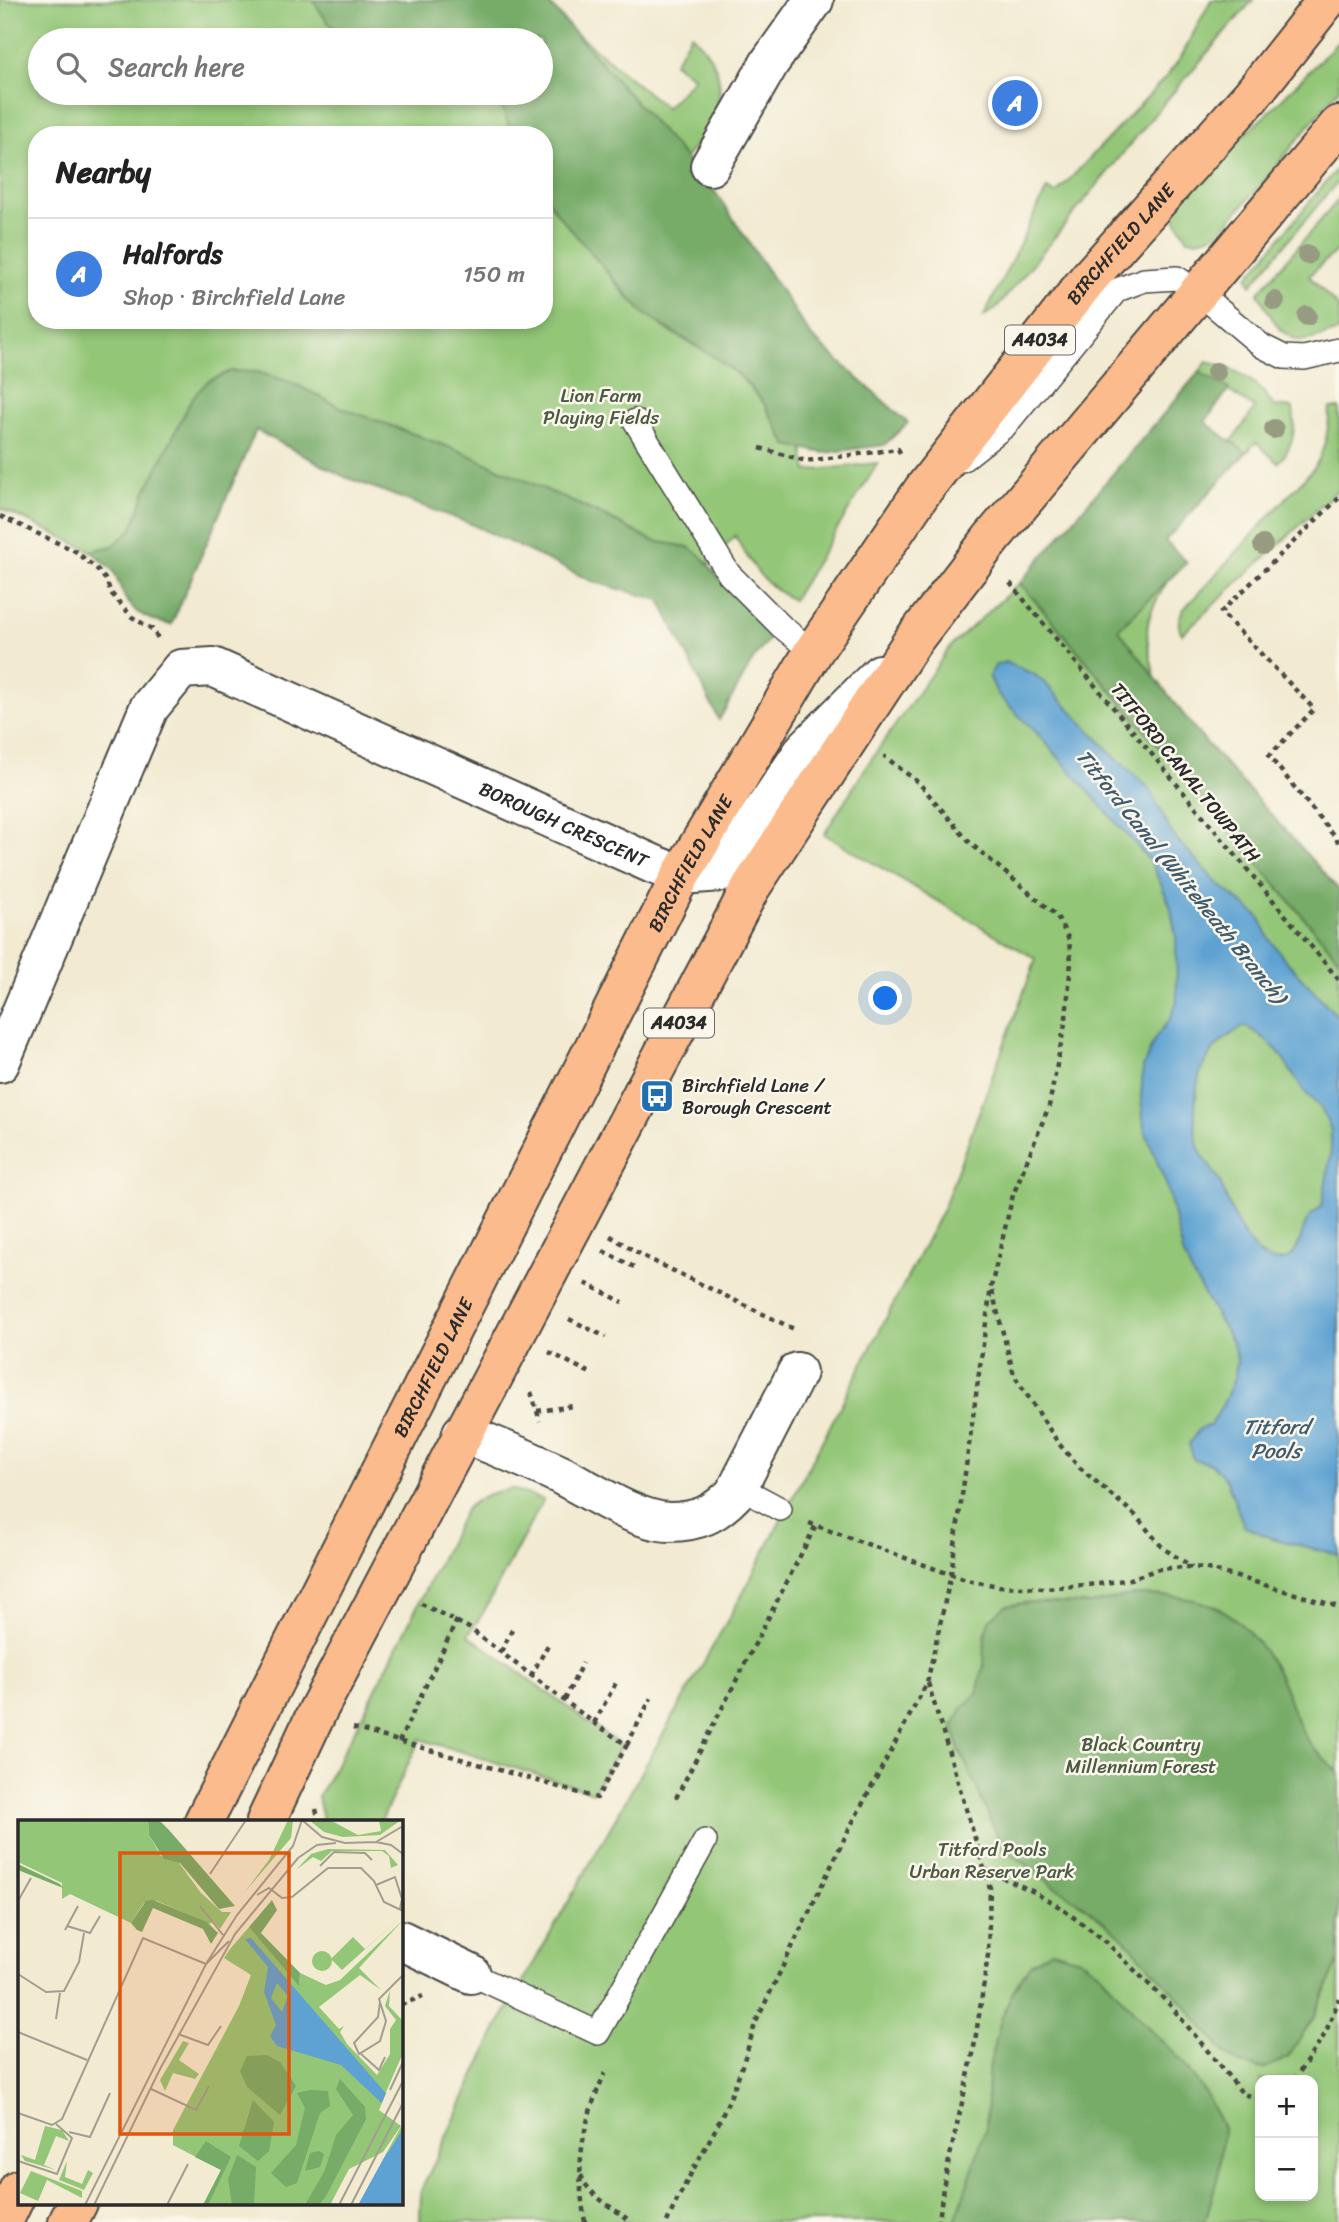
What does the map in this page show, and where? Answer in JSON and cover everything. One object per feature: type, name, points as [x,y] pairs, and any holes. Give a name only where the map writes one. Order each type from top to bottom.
[{"type":"main road","name":"BIRCHFIELD LANE","points":[[205,1820],[681,875],[813,652],[923,490],[1088,279],[1251,96],[1327,0]]},
{"type":"main road","name":"A4034","points":[[266,1820],[318,1710],[751,887],[912,642],[991,539],[1339,125]]},
{"type":"main road","points":[[3,2222],[18,2191]]},
{"type":"main road","points":[[68,2222],[77,2204]]},
{"type":"street","points":[[710,166],[770,62],[814,0]]},
{"type":"street","name":"BOROUGH CRESCENT","points":[[181,669],[213,667],[681,875],[722,872],[805,750],[912,642]]},
{"type":"street","points":[[0,1063],[149,708],[181,669]]},
{"type":"street","points":[[462,1433],[559,1474],[632,1511],[667,1522],[694,1519],[719,1510],[738,1487],[797,1372]]},
{"type":"street","points":[[402,1940],[471,1974]]},
{"type":"lane","points":[[923,490],[1005,426],[1116,290],[1144,280],[1177,278],[1262,346],[1284,358],[1304,358],[1339,350]]},
{"type":"lane","points":[[635,421],[729,575],[782,627],[813,652]]},
{"type":"lane","points":[[738,1487],[780,1509]]},
{"type":"lane","points":[[471,1974],[598,2033],[705,1841]]},
{"type":"path","points":[[761,448],[806,461],[898,449],[923,490]]},
{"type":"path","points":[[1339,498],[1221,612],[1314,709],[1269,755],[1339,842]]},
{"type":"path","points":[[0,516],[75,551],[97,569],[106,580],[111,593],[132,617],[152,629],[181,669]]},
{"type":"path","name":"TITFORD CANAL TOWPATH","points":[[1010,583],[1339,980]]},
{"type":"path","points":[[667,2222],[687,2178],[716,2128],[746,2056],[755,2024],[843,1841],[927,1683],[951,1574],[991,1287],[1013,1195],[1049,1105],[1066,1018],[1071,962],[1069,940],[1057,916],[970,843],[919,783],[884,755]]},
{"type":"path","points":[[605,1233],[645,1257],[794,1329]]},
{"type":"path","points":[[597,1248],[638,1269]]},
{"type":"path","points":[[580,1280],[623,1301]]},
{"type":"path","points":[[991,1287],[1014,1376],[1059,1444],[1079,1467],[1135,1515],[1163,1548],[1192,1567]]},
{"type":"path","points":[[561,1315],[606,1338]]},
{"type":"path","points":[[544,1349],[590,1373]]},
{"type":"path","points":[[530,1388],[544,1432]]},
{"type":"path","points":[[537,1411],[574,1406]]},
{"type":"path","points":[[780,1509],[816,1525],[951,1574],[999,1586],[1046,1588],[1099,1584],[1130,1579],[1159,1569],[1192,1567],[1204,1568],[1339,1607]]},
{"type":"path","points":[[676,1798],[816,1525]]},
{"type":"path","points":[[411,1599],[457,1620],[627,1745]]},
{"type":"path","points":[[399,1742],[457,1620]]},
{"type":"path","points":[[500,1652],[513,1628]]},
{"type":"path","points":[[531,1676],[548,1645]]},
{"type":"path","points":[[565,1700],[582,1663]]},
{"type":"path","points":[[594,1723],[617,1681]]},
{"type":"path","points":[[927,1683],[990,1888],[988,1955],[973,2054],[943,2187],[939,2222]]},
{"type":"path","points":[[346,1725],[597,1798],[651,1698]]},
{"type":"path","points":[[984,1869],[1058,1906],[1103,1939],[1170,2005],[1243,2094],[1255,2098]]},
{"type":"path","points":[[1297,2075],[1325,2034],[1339,1999]]},
{"type":"path","points":[[585,2222],[579,2168],[585,2120],[605,2073]]},
{"type":"path","points":[[579,2168],[584,2183],[631,2222]]},
{"type":"green space","name":"Lion Farm Playing Fields","points":[[0,0],[313,0],[334,28],[28,28],[28,105],[500,105],[509,126],[28,126],[28,329],[553,329],[553,204],[626,296],[667,330],[716,358],[741,377],[764,403],[787,445],[803,448],[807,471],[878,463],[793,600],[765,581],[735,536],[709,564],[688,547],[653,541],[462,452],[339,407],[293,383],[146,491],[132,529],[113,546],[91,551],[0,508]]},
{"type":"green space","points":[[313,0],[546,0],[716,193],[812,337],[908,423],[884,445],[824,453],[787,445],[764,403],[741,377],[716,358],[643,313],[553,207],[553,126],[509,126],[500,105],[553,105],[553,28],[334,28]]},
{"type":"green space","points":[[1211,0],[1253,0],[1164,103],[996,309],[984,316],[1047,189],[1056,194],[1167,76],[1181,57]]},
{"type":"green space","points":[[571,29],[666,108],[694,78],[674,63],[691,34],[706,50],[715,66],[719,97],[707,128],[684,159]]},
{"type":"green space","points":[[1339,41],[1339,89],[1220,231],[1197,240],[1188,239],[1176,220],[1174,200],[1266,115]]},
{"type":"green space","points":[[1339,166],[1339,180],[1251,285],[1248,277]]},
{"type":"green space","points":[[1339,199],[1339,248],[1309,276],[1339,308],[1339,331],[1298,340],[1283,332],[1277,325],[1258,293]]},
{"type":"green space","points":[[1207,362],[1228,368],[1245,377],[1261,389],[1274,406],[1293,408],[1293,437],[1288,450],[1278,463],[1256,442],[1246,453],[1232,441],[1255,408],[1199,372]]},
{"type":"green space","points":[[231,371],[258,372],[293,383],[340,407],[462,452],[653,541],[688,547],[700,555],[738,600],[775,631],[753,660],[719,720],[660,600],[594,582],[471,524],[345,477],[256,430],[171,625],[152,620],[137,612],[126,600],[113,570],[91,551],[113,546],[132,529],[146,491],[192,398],[208,381]]},
{"type":"green space","points":[[1199,372],[1229,389],[1205,422],[1246,453],[1165,541],[1187,562],[1118,629],[1201,737],[1339,890],[1339,959],[1020,583]]},
{"type":"green space","points":[[1330,408],[1339,408],[1339,489],[1182,634],[1179,622],[1183,610],[1314,468],[1326,439]]},
{"type":"green space","points":[[1167,582],[1149,618],[1147,638],[1155,677],[1118,629]]},
{"type":"green space","name":"Titford Pools Urban Reserve Park","points":[[1020,583],[1339,959],[1339,2222],[420,2222],[421,2191],[497,2028],[743,1593],[943,1209],[1036,959],[824,834],[870,761],[951,646]]},
{"type":"green space","points":[[513,1489],[543,1500],[483,1613],[468,1635],[621,1746],[593,1792],[420,1739],[381,1820],[323,1820],[318,1797],[362,1717],[465,1510],[476,1501],[499,1491]]},
{"type":"green space","name":"Black Country Millennium Forest","points":[[1133,1595],[1198,1601],[1218,1608],[1237,1621],[1272,1663],[1306,1738],[1339,1773],[1339,1960],[1314,2017],[1288,2058],[1263,2069],[1240,2064],[1226,2054],[1179,1998],[1121,1936],[1025,1863],[1004,1851],[958,1746],[953,1725],[963,1707],[977,1693],[984,1665],[985,1636],[989,1620],[1006,1606],[1029,1602],[1090,1604]]},
{"type":"green space","points":[[1052,1951],[1080,1959],[1099,1972],[1181,2060],[1207,2096],[1223,2128],[1219,2172],[1205,2222],[955,2222],[986,2127],[988,2073],[1001,2019],[1013,1991],[1030,1964]]},
{"type":"water","name":"Titford Pools","points":[[1005,662],[1034,674],[1149,788],[1172,834],[1217,883],[1259,917],[1270,940],[1287,962],[1339,1018],[1339,1555],[1271,1538],[1244,1526],[1227,1481],[1212,1464],[1194,1460],[1189,1444],[1199,1429],[1211,1425],[1234,1379],[1237,1361],[1233,1344],[1193,1276],[1183,1253],[1167,1187],[1144,1128],[1141,1098],[1143,1067],[1155,1038],[1170,1019],[1177,1001],[1176,936],[1170,905],[1151,862],[1037,733],[998,695],[989,676],[996,665]],"holes":[[[1245,1026],[1277,1050],[1304,1091],[1321,1108],[1331,1130],[1331,1152],[1322,1206],[1306,1222],[1294,1253],[1283,1260],[1271,1260],[1260,1255],[1242,1233],[1220,1182],[1200,1151],[1196,1138],[1196,1094],[1200,1074],[1207,1059],[1221,1043]]]},
{"type":"place","name":"Halfords","points":[[1015,103]]},
{"type":"place","name":"Birchfield Lane / Borough Crescent","points":[[657,1096]]},
{"type":"water label","name":"Titford Canal (Whiteheath Branch)","points":[[1181,876]]}]
